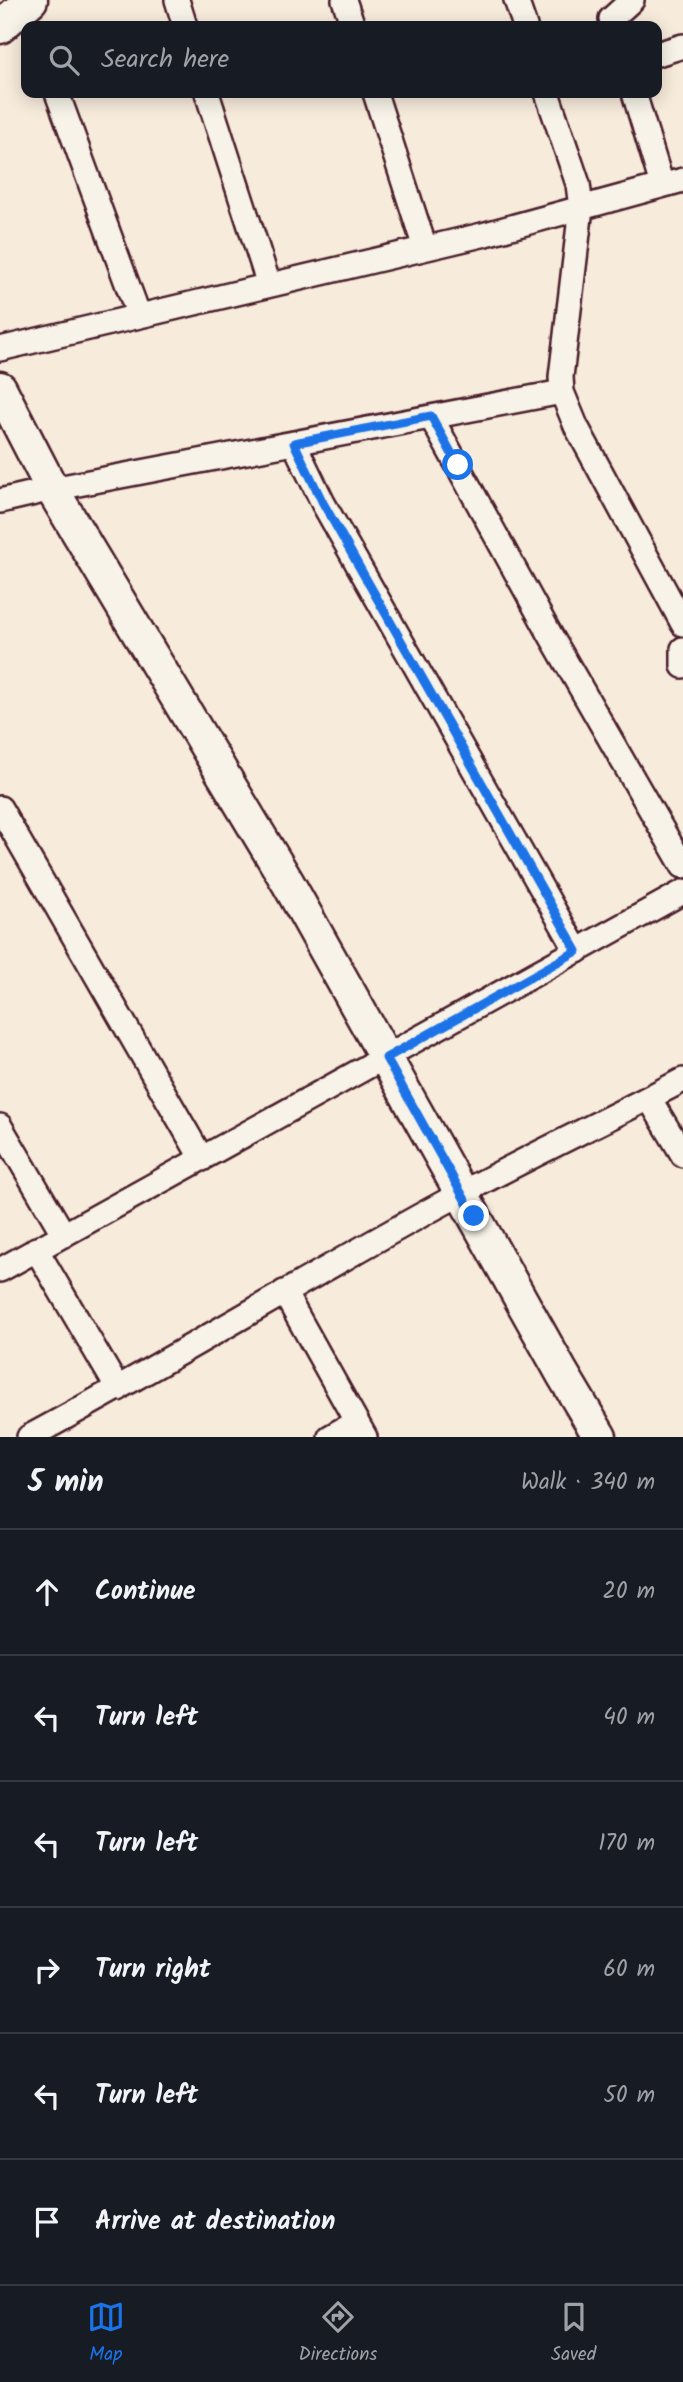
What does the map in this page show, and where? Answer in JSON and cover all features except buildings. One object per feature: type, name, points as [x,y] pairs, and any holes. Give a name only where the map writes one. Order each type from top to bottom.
[{"type":"main road","points":[[0,27],[30,10]]},
{"type":"main road","points":[[0,388],[52,489],[288,883],[600,1437]]},
{"type":"street","points":[[177,0],[183,21]]},
{"type":"street","points":[[344,0],[351,21]]},
{"type":"street","points":[[516,0],[523,21]]},
{"type":"street","points":[[610,15],[632,0]]},
{"type":"street","points":[[662,53],[683,47]]},
{"type":"street","points":[[59,98],[139,316]]},
{"type":"street","points":[[209,98],[269,285]]},
{"type":"street","points":[[377,98],[425,248]]},
{"type":"street","points":[[549,98],[578,184],[581,208],[561,377],[562,392],[576,426],[683,624]]},
{"type":"street","points":[[0,349],[425,248],[672,182],[636,98]]},
{"type":"street","points":[[0,501],[562,392]]},
{"type":"street","points":[[431,416],[551,636],[683,866]]},
{"type":"street","points":[[294,443],[323,503],[577,951]]},
{"type":"street","points":[[683,649],[683,666]]},
{"type":"street","points":[[0,808],[202,1159]]},
{"type":"street","points":[[0,1270],[683,892]]},
{"type":"street","points":[[29,1437],[461,1193],[683,1080]]},
{"type":"street","points":[[649,1098],[683,1155]]},
{"type":"street","points":[[0,1126],[64,1234]]},
{"type":"street","points":[[36,1250],[118,1389]]},
{"type":"street","points":[[284,1292],[360,1429],[330,1437]]},
{"type":"route","points":[[458,465],[431,416],[294,443],[323,503],[577,951],[386,1058],[474,1216]]}]
